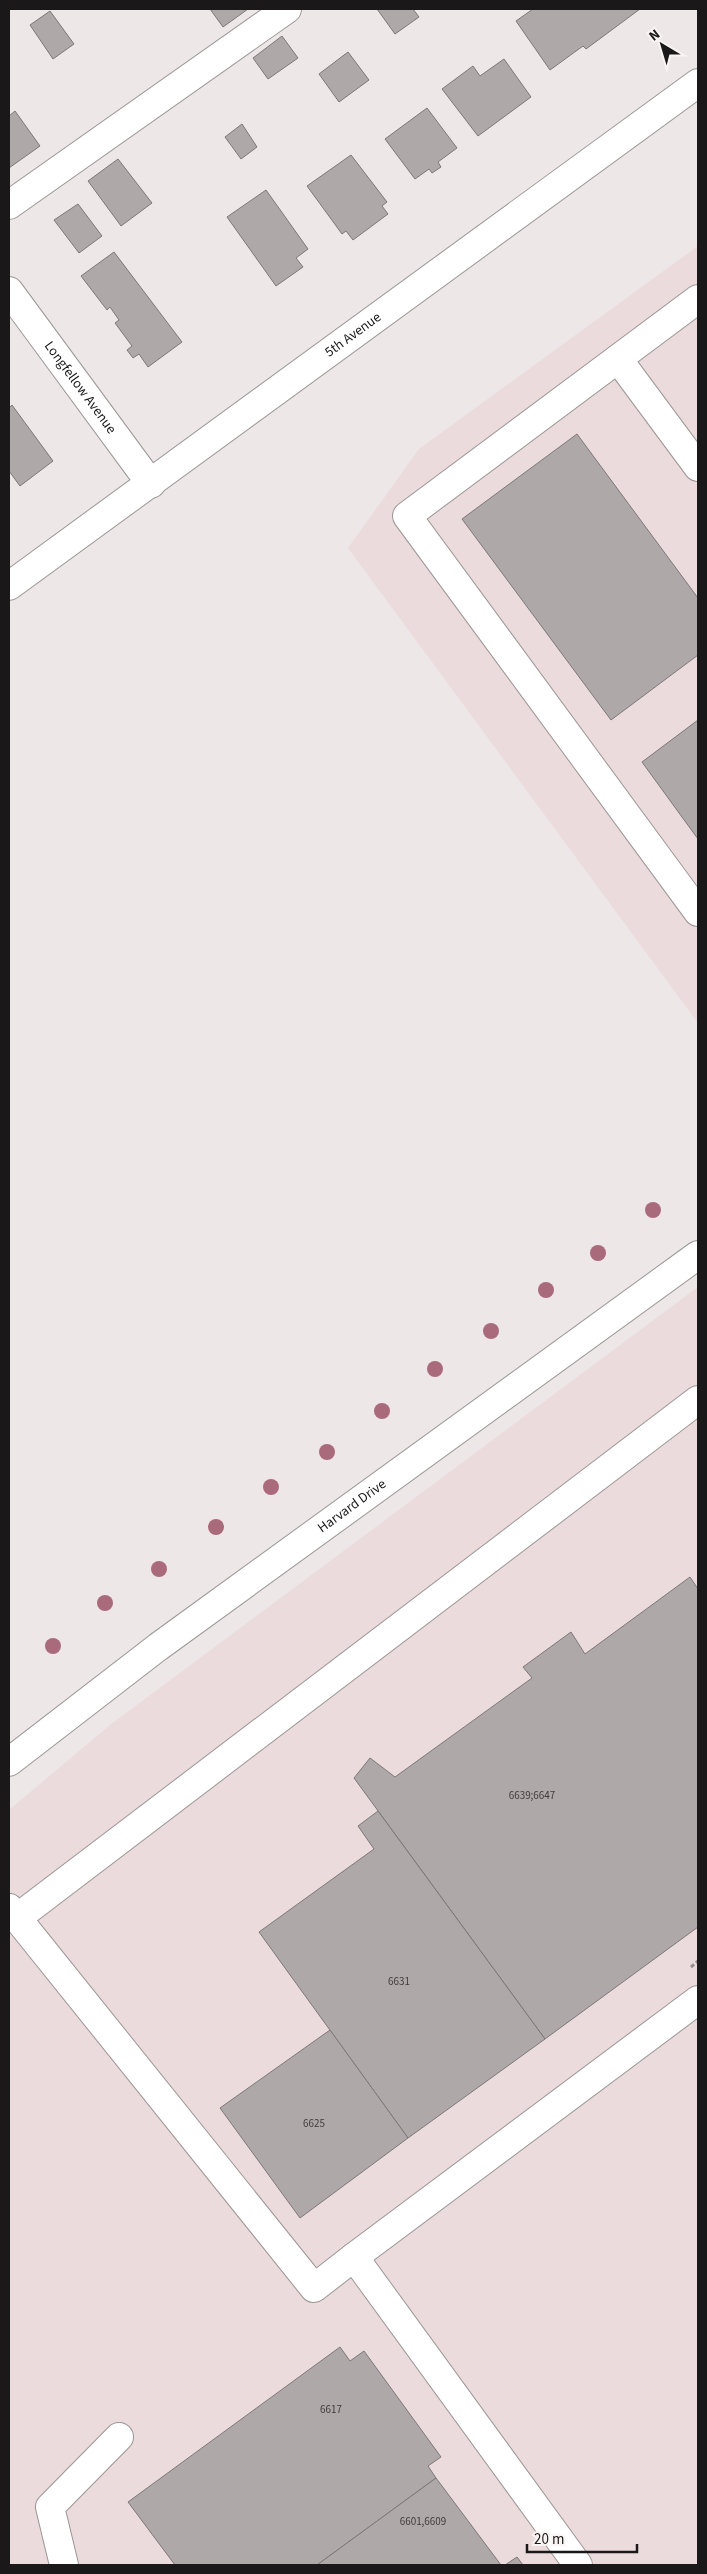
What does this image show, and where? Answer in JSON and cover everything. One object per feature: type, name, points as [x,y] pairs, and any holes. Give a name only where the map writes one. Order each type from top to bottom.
[{"type":"street","points":[[9,205],[287,9]]},
{"type":"street","name":"5th Avenue","points":[[9,586],[698,83]]},
{"type":"street","name":"Longfellow Avenue","points":[[9,290],[151,484]]},
{"type":"street","points":[[698,300],[407,516],[698,912]]},
{"type":"street","points":[[618,359],[698,467]]},
{"type":"street","name":"Harvard Drive","points":[[9,1762],[158,1647],[698,1256]]},
{"type":"street","points":[[698,1400],[13,1913],[314,2288],[698,2000]]},
{"type":"street","points":[[354,2257],[578,2565]]},
{"type":"street","points":[[64,2565],[50,2507],[119,2437]]},
{"type":"shaded area","points":[[698,246],[698,1023],[348,548],[419,449]]},
{"type":"shaded area","points":[[698,1287],[698,2565],[9,2565],[9,1810],[110,1725]]},
{"type":"building","points":[[210,9],[248,9],[223,27]]},
{"type":"building","points":[[377,9],[413,9],[419,17],[395,34]]},
{"type":"building","points":[[533,9],[640,9],[586,49],[583,46],[550,70],[516,21]]},
{"type":"building","points":[[50,11],[74,44],[53,59],[30,25]]},
{"type":"building","points":[[282,36],[298,58],[268,79],[253,58]]},
{"type":"building","points":[[348,52],[369,80],[339,102],[319,74]]},
{"type":"building","points":[[504,59],[531,97],[478,136],[442,89],[473,66],[480,76]]},
{"type":"building","points":[[427,108],[457,148],[438,162],[441,167],[432,173],[429,169],[415,179],[385,139]]},
{"type":"building","points":[[15,111],[40,146],[9,168],[9,116]]},
{"type":"building","points":[[242,124],[257,147],[241,159],[225,137]]},
{"type":"building","points":[[351,155],[387,202],[382,206],[388,214],[353,240],[346,231],[342,234],[307,186]]},
{"type":"building","points":[[118,159],[152,203],[121,226],[88,181]]},
{"type":"building","points":[[266,190],[308,249],[296,258],[303,267],[276,286],[227,217]]},
{"type":"building","points":[[78,204],[102,236],[79,253],[54,220]]},
{"type":"building","points":[[114,252],[182,342],[148,367],[139,354],[133,358],[127,350],[132,346],[115,323],[119,320],[110,307],[107,310],[81,276]]},
{"type":"building","points":[[12,405],[53,461],[20,486],[9,471],[9,408]]},
{"type":"building","points":[[577,434],[698,598],[698,655],[611,720],[462,519]]},
{"type":"building","points":[[698,720],[698,839],[642,762]]},
{"type":"building","points":[[690,1577],[698,1589],[698,1927],[545,2039],[354,1778],[370,1758],[395,1777],[532,1678],[523,1667],[571,1632],[585,1654]]},
{"type":"building","points":[[378,1811],[545,2039],[408,2138],[259,1932],[374,1849],[358,1826]]},
{"type":"building","points":[[330,2030],[408,2138],[300,2218],[220,2108]]},
{"type":"building","points":[[340,2347],[350,2361],[364,2351],[441,2457],[428,2466],[436,2478],[317,2565],[175,2565],[128,2502]]},
{"type":"building","points":[[436,2478],[501,2565],[317,2565]]},
{"type":"building","points":[[517,2557],[523,2565],[505,2565]]}]
